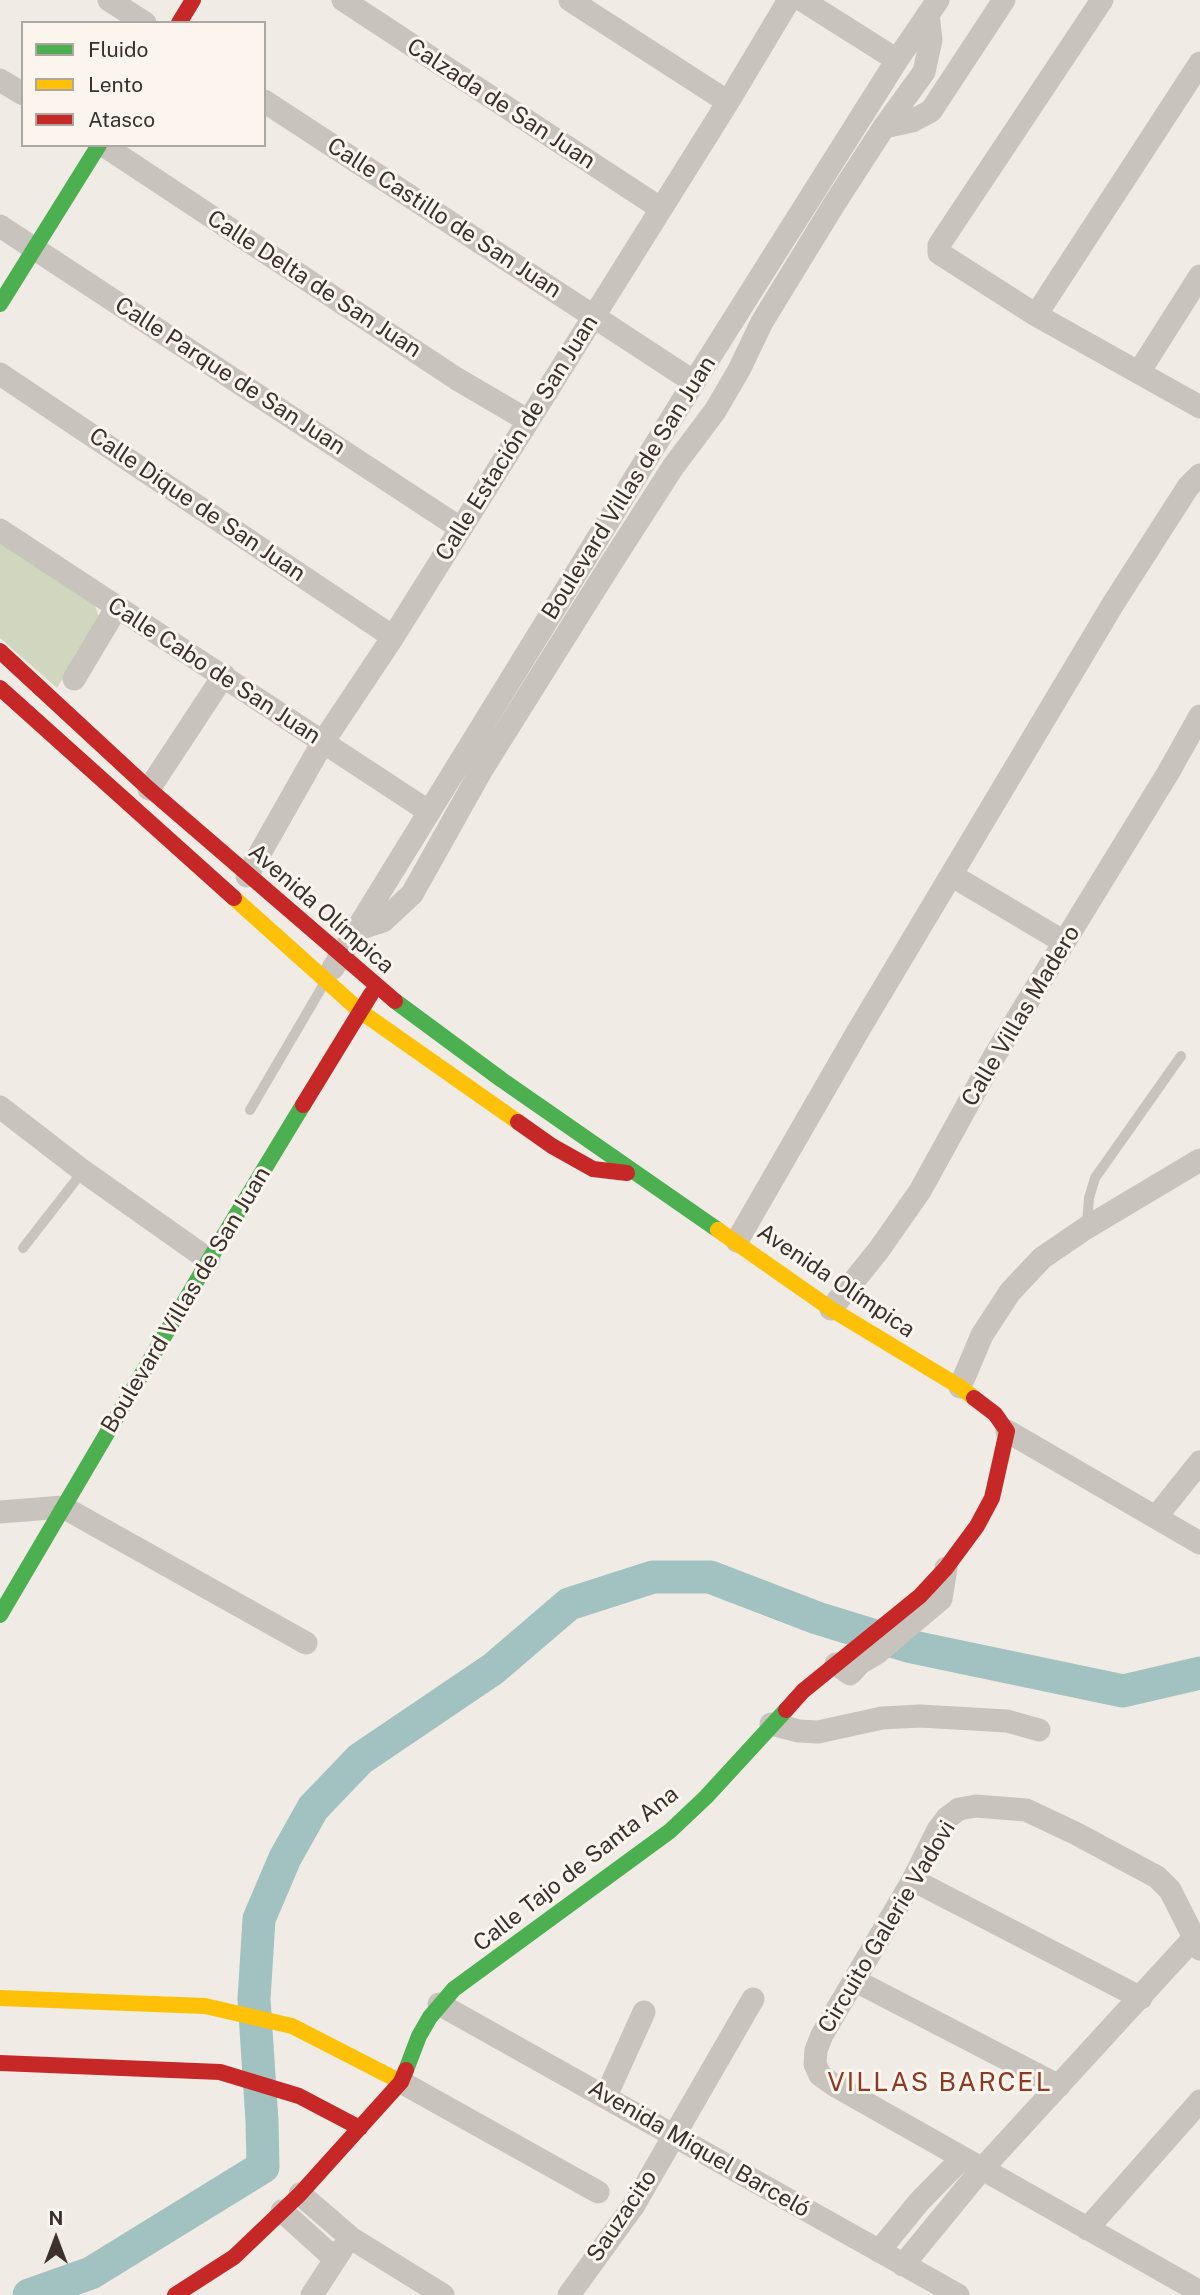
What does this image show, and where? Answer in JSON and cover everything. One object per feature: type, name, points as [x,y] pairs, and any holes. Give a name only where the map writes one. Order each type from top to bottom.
[{"type":"street","points":[[109,0],[142,21]]},
{"type":"street","points":[[180,21],[193,0]]},
{"type":"street","name":"Calzada de San Juan","points":[[343,0],[660,208]]},
{"type":"street","points":[[570,0],[728,102]]},
{"type":"street","name":"Calle Estación de San Juan","points":[[247,876],[323,742],[393,637],[789,0]]},
{"type":"street","points":[[802,0],[897,60]]},
{"type":"street","points":[[884,127],[912,121],[931,111],[1004,0]]},
{"type":"street","points":[[1102,0],[939,245],[939,253],[1036,315],[1200,407]]},
{"type":"street","points":[[358,929],[383,921],[412,894],[481,771],[673,467],[715,411],[762,322],[884,127],[924,72],[931,40],[933,7]]},
{"type":"street","name":"Boulevard Villas de San Juan","points":[[326,980],[694,382],[933,7]]},
{"type":"street","points":[[1036,315],[1200,63]]},
{"type":"street","points":[[0,80],[21,93]]},
{"type":"street","name":"Calle Castillo de San Juan","points":[[266,102],[694,382]]},
{"type":"street","points":[[0,304],[100,147]]},
{"type":"street","name":"Calle Delta de San Juan","points":[[104,147],[457,379],[527,420]]},
{"type":"street","name":"Calle Parque de San Juan","points":[[0,226],[460,528]]},
{"type":"street","points":[[1139,372],[1200,276]]},
{"type":"street","name":"Calle Dique de San Juan","points":[[0,374],[393,637]]},
{"type":"street","points":[[737,1241],[1113,604],[1188,487],[1200,475]]},
{"type":"street","name":"Calle Cabo de San Juan","points":[[0,530],[428,811]]},
{"type":"street","points":[[74,679],[117,607]]},
{"type":"street","name":"Avenida Olímpica","points":[[0,651],[149,789],[376,987],[502,1080],[831,1308],[960,1387],[995,1414],[1007,1431]]},
{"type":"street","points":[[149,789],[224,675]]},
{"type":"street","points":[[0,688],[360,1011],[568,1156],[593,1168],[620,1174],[635,1172]]},
{"type":"street","name":"Calle Villas Madero","points":[[831,1308],[878,1251],[920,1191],[995,1055],[1168,773],[1200,716]]},
{"type":"street","points":[[951,875],[1064,942]]},
{"type":"street","name":"Boulevard Villas de San Juan","points":[[0,1615],[209,1260],[376,987]]},
{"type":"street","points":[[0,1107],[83,1171],[209,1260]]},
{"type":"street","points":[[960,1387],[982,1335],[1010,1292],[1042,1258],[1200,1160]]},
{"type":"street","points":[[843,1669],[877,1653],[942,1599],[944,1578],[992,1498],[1007,1431],[1200,1543]]},
{"type":"street","points":[[1156,1517],[1200,1462]]},
{"type":"street","points":[[0,1512],[64,1507],[306,1643]]},
{"type":"street","name":"Calle Tajo de Santa Ana","points":[[175,2295],[234,2257],[300,2194],[360,2129],[439,2004],[454,1989],[554,1919],[670,1831],[706,1797],[803,1692],[843,1669]]},
{"type":"street","points":[[772,1724],[799,1731],[818,1732],[882,1718],[920,1716],[1007,1721],[1039,1730]]},
{"type":"street","name":"Circuito Galerie Vadovi","points":[[1197,1944],[1170,1890],[1157,1877],[1026,1810],[976,1805],[960,1809],[947,1818],[938,1830],[913,1880],[816,2050],[815,2064],[820,2075],[971,2164],[1198,2287]]},
{"type":"street","points":[[913,1880],[1141,1998]]},
{"type":"street","points":[[879,2251],[919,2202],[971,2164],[1059,2085],[1141,1998],[1197,1944]]},
{"type":"street","points":[[854,1980],[1059,2085]]},
{"type":"street","points":[[0,1998],[205,2006],[292,2026],[391,2077],[598,2192]]},
{"type":"street","name":"Sauzacito","points":[[569,2295],[634,2205],[753,1999]]},
{"type":"street","name":"Avenida Miquel Barceló","points":[[439,2004],[958,2295]]},
{"type":"street","points":[[606,2096],[644,2012]]},
{"type":"street","points":[[0,2063],[219,2072],[299,2096],[360,2129]]},
{"type":"street","points":[[1087,2229],[1200,2101]]},
{"type":"street","points":[[904,2265],[971,2164]]},
{"type":"street","points":[[300,2194],[351,2238],[443,2295]]},
{"type":"street","points":[[282,2211],[335,2259]]},
{"type":"street","points":[[312,2295],[351,2238]]},
{"type":"lane","points":[[250,1110],[326,980]]},
{"type":"lane","points":[[1087,1228],[1088,1198],[1096,1178],[1181,1056]]},
{"type":"lane","points":[[23,1248],[83,1171]]},
{"type":"green space","points":[[0,539],[92,597],[99,617],[57,688],[0,638]]},
{"type":"waterway","points":[[29,2295],[91,2273],[263,2167],[254,1999],[259,1919],[285,1858],[313,1808],[360,1759],[493,1669],[569,1604],[653,1577],[710,1577],[817,1618],[908,1646],[1123,1691],[1200,1673]]},
{"type":"traffic: fast","points":[[0,304],[98,147]]},
{"type":"traffic: fast","points":[[395,1001],[502,1080],[718,1230]]},
{"type":"traffic: fast","points":[[0,1615],[303,1105]]},
{"type":"traffic: fast","points":[[406,2070],[419,2036],[430,2017],[454,1989],[670,1831],[706,1797],[786,1710]]},
{"type":"traffic: slow","points":[[234,898],[360,1011],[518,1122]]},
{"type":"traffic: slow","points":[[718,1230],[831,1309],[974,1398]]},
{"type":"traffic: slow","points":[[0,1998],[205,2006],[292,2026],[401,2082]]},
{"type":"traffic: jam","points":[[180,21],[193,0]]},
{"type":"traffic: jam","points":[[0,651],[149,789],[395,1001]]},
{"type":"traffic: jam","points":[[0,688],[234,898]]},
{"type":"traffic: jam","points":[[303,1105],[371,994]]},
{"type":"traffic: jam","points":[[518,1122],[552,1146],[593,1169],[627,1173]]},
{"type":"traffic: jam","points":[[786,1710],[803,1691],[920,1596],[946,1568],[977,1526],[992,1498],[1007,1431],[995,1414],[974,1398]]},
{"type":"traffic: jam","points":[[0,2063],[220,2072],[299,2096],[360,2128]]},
{"type":"traffic: jam","points":[[175,2295],[234,2257],[300,2194],[401,2082],[406,2070]]},
{"type":"district","name":"VILLAS BARCEL","points":[[940,2083]]}]
